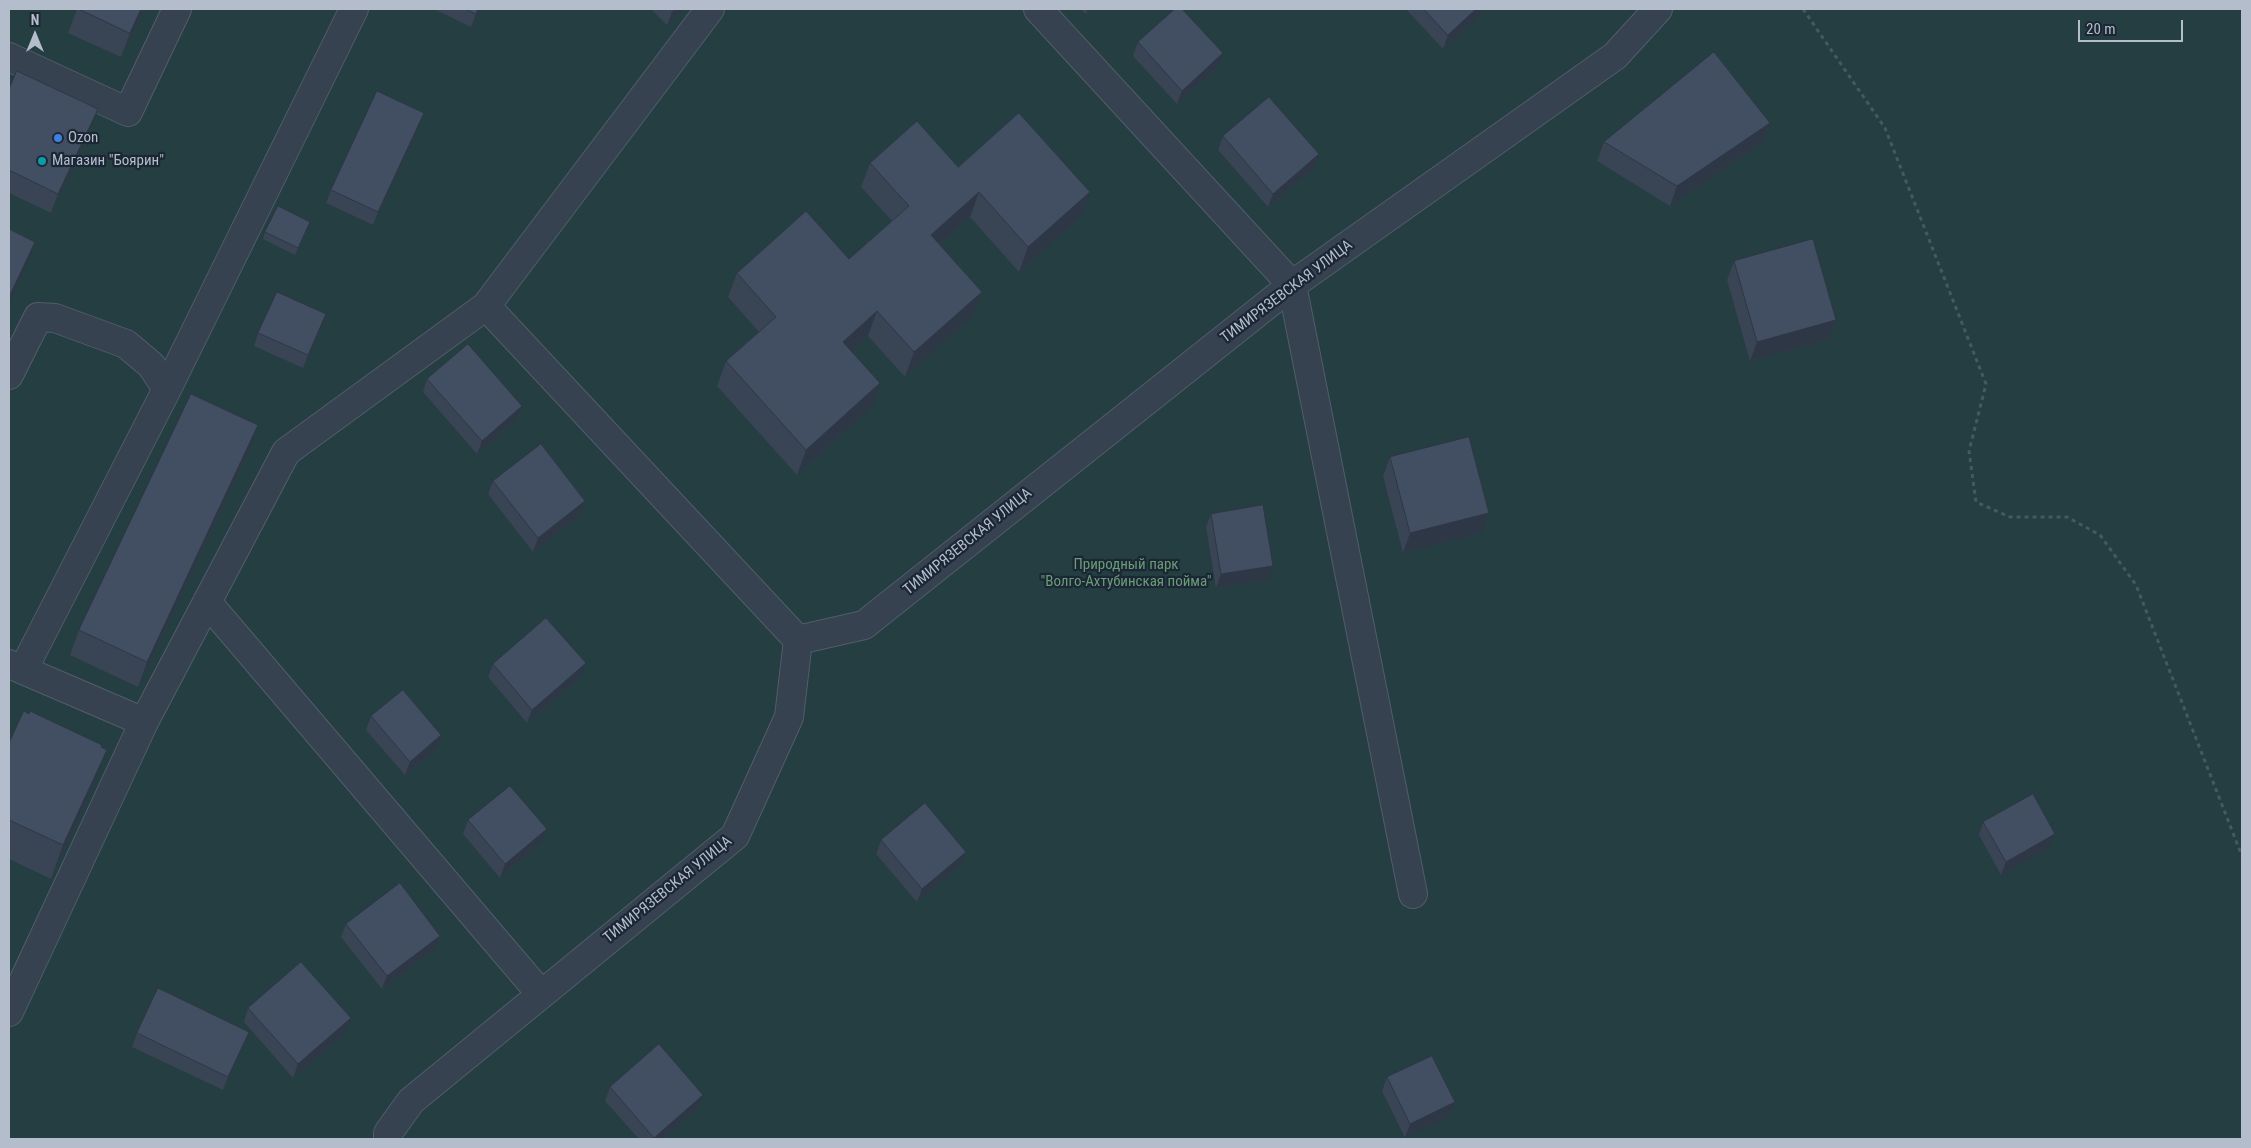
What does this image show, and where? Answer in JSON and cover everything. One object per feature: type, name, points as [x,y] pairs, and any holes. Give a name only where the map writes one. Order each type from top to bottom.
[{"type":"street","points":[[9,57],[128,112],[177,9]]},
{"type":"street","points":[[144,722],[16,667],[167,389],[354,9]]},
{"type":"street","points":[[9,1012],[144,722],[286,452],[486,306],[710,9]]},
{"type":"street","points":[[1038,9],[1292,285],[1413,894]]},
{"type":"street","name":"ТИМИРЯЗЕВСКАЯ УЛИЦА","points":[[388,1139],[388,1134],[410,1101],[735,836],[789,717],[798,640],[864,625],[1292,285],[1615,56],[1658,9]]},
{"type":"street","points":[[486,306],[798,640]]},
{"type":"street","points":[[9,375],[38,317],[55,318],[126,344],[151,365],[167,389]]},
{"type":"street","points":[[207,602],[541,994]]},
{"type":"path","points":[[1803,9],[1885,128],[1986,384],[1969,451],[1976,502],[2010,517],[2066,517],[2100,535],[2136,586],[2242,856]]},
{"type":"green space","name":"Природный парк \"Волго-Ахтубинская пойма\"","points":[[9,9],[2242,9],[2242,1139],[9,1139]]},
{"type":"building","points":[[79,9],[141,9],[130,33]]},
{"type":"building","points":[[466,9],[478,9],[476,14]]},
{"type":"building","points":[[1175,9],[1182,9],[1223,53],[1182,91],[1138,42]]},
{"type":"building","points":[[1424,9],[1476,9],[1448,35]]},
{"type":"building","points":[[1714,52],[1770,123],[1677,186],[1604,142]]},
{"type":"building","name":"Магазин \"Боярин\"","points":[[17,71],[98,109],[58,194],[9,170],[9,89]]},
{"type":"building","points":[[377,91],[424,113],[378,212],[331,190]]},
{"type":"building","points":[[1269,97],[1319,154],[1273,194],[1223,136]]},
{"type":"building","points":[[1019,113],[1090,192],[1028,247],[979,192],[931,235],[982,292],[914,352],[877,311],[843,342],[880,383],[806,450],[726,361],[776,317],[737,273],[806,211],[849,259],[909,206],[870,163],[917,121],[958,167]]},
{"type":"building","points":[[278,206],[310,222],[298,248],[265,232]]},
{"type":"building","points":[[9,229],[35,242],[9,297]]},
{"type":"building","points":[[1813,239],[1836,320],[1757,342],[1734,261]]},
{"type":"building","points":[[277,292],[326,314],[308,355],[258,333]]},
{"type":"building","points":[[468,344],[522,406],[482,441],[427,379]]},
{"type":"building","points":[[191,394],[258,425],[147,662],[79,630]]},
{"type":"building","points":[[1469,437],[1489,513],[1410,533],[1390,457]]},
{"type":"building","points":[[541,444],[585,501],[538,538],[493,481]]},
{"type":"building","points":[[1263,505],[1273,566],[1221,574],[1211,514]]},
{"type":"building","points":[[546,618],[586,663],[532,710],[493,664]]},
{"type":"building","points":[[403,690],[441,735],[410,762],[371,716]]},
{"type":"building","points":[[24,711],[29,714],[30,711],[102,745],[101,747],[107,750],[63,845],[9,820],[9,743]]},
{"type":"building","points":[[510,786],[547,829],[505,864],[468,820]]},
{"type":"building","points":[[2033,794],[2055,834],[2006,862],[1983,822]]},
{"type":"building","points":[[925,803],[966,852],[922,889],[881,840]]},
{"type":"building","points":[[400,883],[440,936],[387,976],[346,924]]},
{"type":"building","points":[[301,962],[351,1018],[298,1064],[248,1008]]},
{"type":"building","points":[[158,988],[249,1032],[228,1077],[137,1033]]},
{"type":"building","points":[[659,1044],[703,1095],[654,1138],[610,1087]]},
{"type":"building","points":[[1432,1056],[1455,1102],[1410,1124],[1387,1077]]},
{"type":"place","name":"Ozon","points":[[58,138]]},
{"type":"place","name":"Магазин \"Боярин\"","points":[[42,161]]}]
